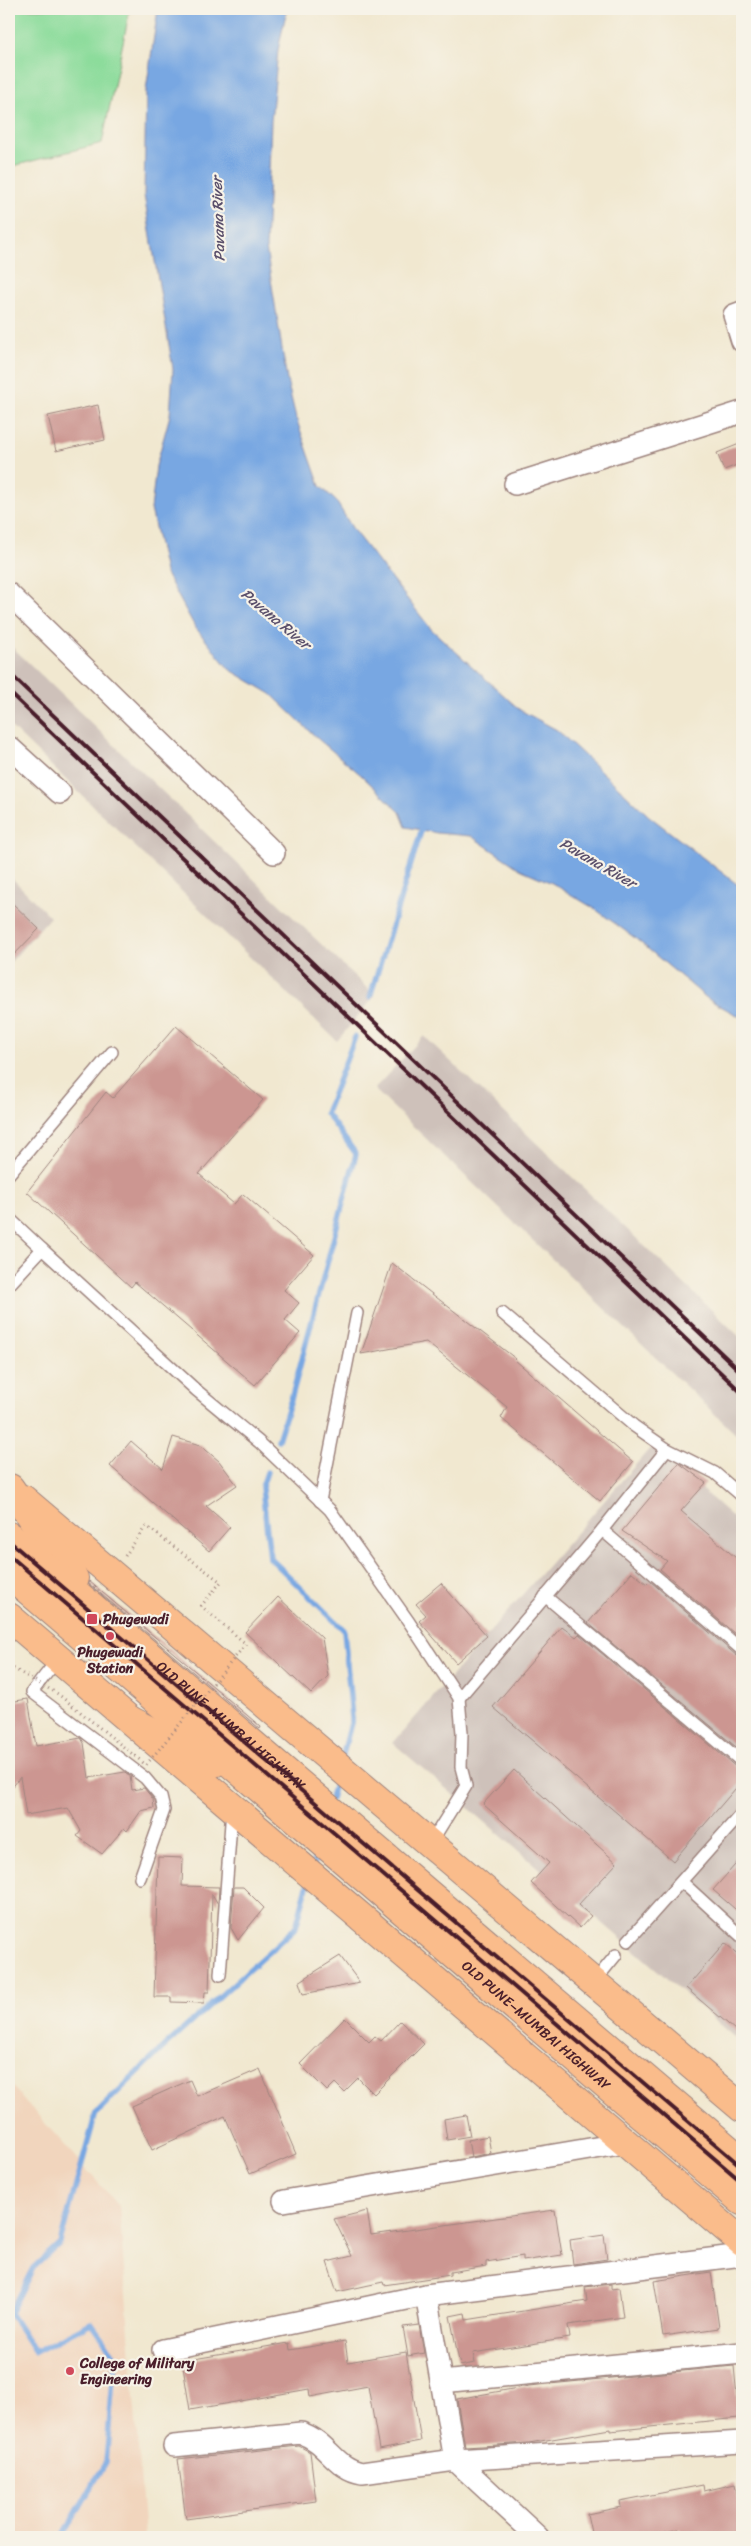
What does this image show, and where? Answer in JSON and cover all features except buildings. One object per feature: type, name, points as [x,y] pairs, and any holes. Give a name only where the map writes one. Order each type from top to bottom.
[{"type":"main road","points":[[9,1487],[742,2108]]},
{"type":"main road","points":[[9,1487],[98,1612]]},
{"type":"main road","name":"OLD PUNE–MUMBAI HIGHWAY","points":[[9,1536],[742,2161]]},
{"type":"main road","name":"OLD PUNE–MUMBAI HIGHWAY","points":[[9,1574],[742,2201]]},
{"type":"main road","points":[[9,1617],[742,2242]]},
{"type":"main road","points":[[130,1720],[253,1782]]},
{"type":"main road","points":[[707,2131],[742,2149]]},
{"type":"street","points":[[742,312],[734,314],[742,341]]},
{"type":"street","points":[[515,484],[742,412]]},
{"type":"street","points":[[9,594],[274,854]]},
{"type":"street","points":[[9,747],[60,793]]},
{"type":"street","points":[[284,2202],[625,2143]]},
{"type":"street","points":[[163,2350],[426,2295],[742,2255]]},
{"type":"street","points":[[426,2295],[455,2460],[538,2537]]},
{"type":"street","points":[[441,2382],[742,2353]]},
{"type":"street","points":[[174,2446],[301,2433],[312,2437],[349,2471],[362,2473],[455,2460],[742,2442]]},
{"type":"lane","points":[[9,1174],[112,1052]]},
{"type":"lane","points":[[9,1218],[196,1390],[259,1442],[330,1510],[398,1606],[459,1698],[462,1733],[461,1767],[466,1786],[430,1844]]},
{"type":"lane","points":[[9,1285],[42,1249]]},
{"type":"lane","points":[[320,1501],[357,1313]]},
{"type":"lane","points":[[502,1313],[634,1426],[667,1449],[715,1473],[742,1496]]},
{"type":"lane","points":[[459,1698],[602,1530],[667,1449]]},
{"type":"lane","points":[[602,1530],[742,1650]]},
{"type":"lane","points":[[545,1596],[742,1762]]},
{"type":"lane","points":[[58,1659],[32,1692],[145,1778],[161,1797],[164,1810],[140,1878]]},
{"type":"lane","points":[[220,1975],[232,1807]]},
{"type":"lane","points":[[628,1942],[742,1813]]},
{"type":"lane","points":[[682,1882],[742,1936]]},
{"type":"lane","points":[[594,1982],[616,1955]]},
{"type":"path","points":[[9,1666],[58,1694],[146,1764],[246,1644],[201,1606],[221,1582],[146,1526],[112,1574]]},
{"type":"shaded area","points":[[9,644],[375,996],[337,1041],[9,725]]},
{"type":"shaded area","points":[[9,875],[50,917],[9,964]]},
{"type":"shaded area","points":[[424,1036],[742,1339],[742,1440],[374,1089]]},
{"type":"shaded area","points":[[652,1446],[742,1525],[742,2043],[393,1743]]},
{"type":"shaded area","name":"College of Military Engineering","points":[[9,2083],[119,2206],[145,2537],[9,2537]]},
{"type":"green space","points":[[9,9],[130,9],[102,143],[9,167]]},
{"type":"water","name":"Pavana River","points":[[158,9],[287,9],[278,50],[271,121],[266,248],[287,380],[296,418],[320,486],[336,501],[354,531],[431,629],[520,710],[557,730],[649,816],[742,888],[742,1018],[708,999],[635,938],[595,909],[552,883],[520,869],[471,836],[437,833],[406,827],[400,812],[271,694],[229,669],[195,627],[165,572],[151,509],[156,466],[170,415],[173,369],[144,195],[146,90]]},
{"type":"waterway","points":[[370,997],[423,825]]},
{"type":"waterway","points":[[278,1440],[292,1396],[356,1154],[326,1113],[355,1037]]},
{"type":"waterway","points":[[267,1472],[262,1487],[270,1558],[344,1630],[352,1719],[342,1758]]},
{"type":"waterway","points":[[331,1799],[337,1775]]},
{"type":"waterway","points":[[313,1867],[318,1847]]},
{"type":"waterway","points":[[62,2537],[106,2462],[115,2356],[91,2323],[35,2352],[10,2313],[33,2268],[60,2243],[96,2113],[166,2045],[296,1927],[308,1883]]},
{"type":"railway","points":[[9,673],[742,1373]]},
{"type":"railway","points":[[9,692],[742,1393]]},
{"type":"railway","points":[[9,1541],[742,2167]]},
{"type":"railway","points":[[9,1555],[742,2182]]},
{"type":"place","name":"Phugewadi","points":[[92,1619]]},
{"type":"place","name":"Phugewadi Station","points":[[110,1636]]},
{"type":"place","name":"College of Military Engineering","points":[[70,2371]]}]
